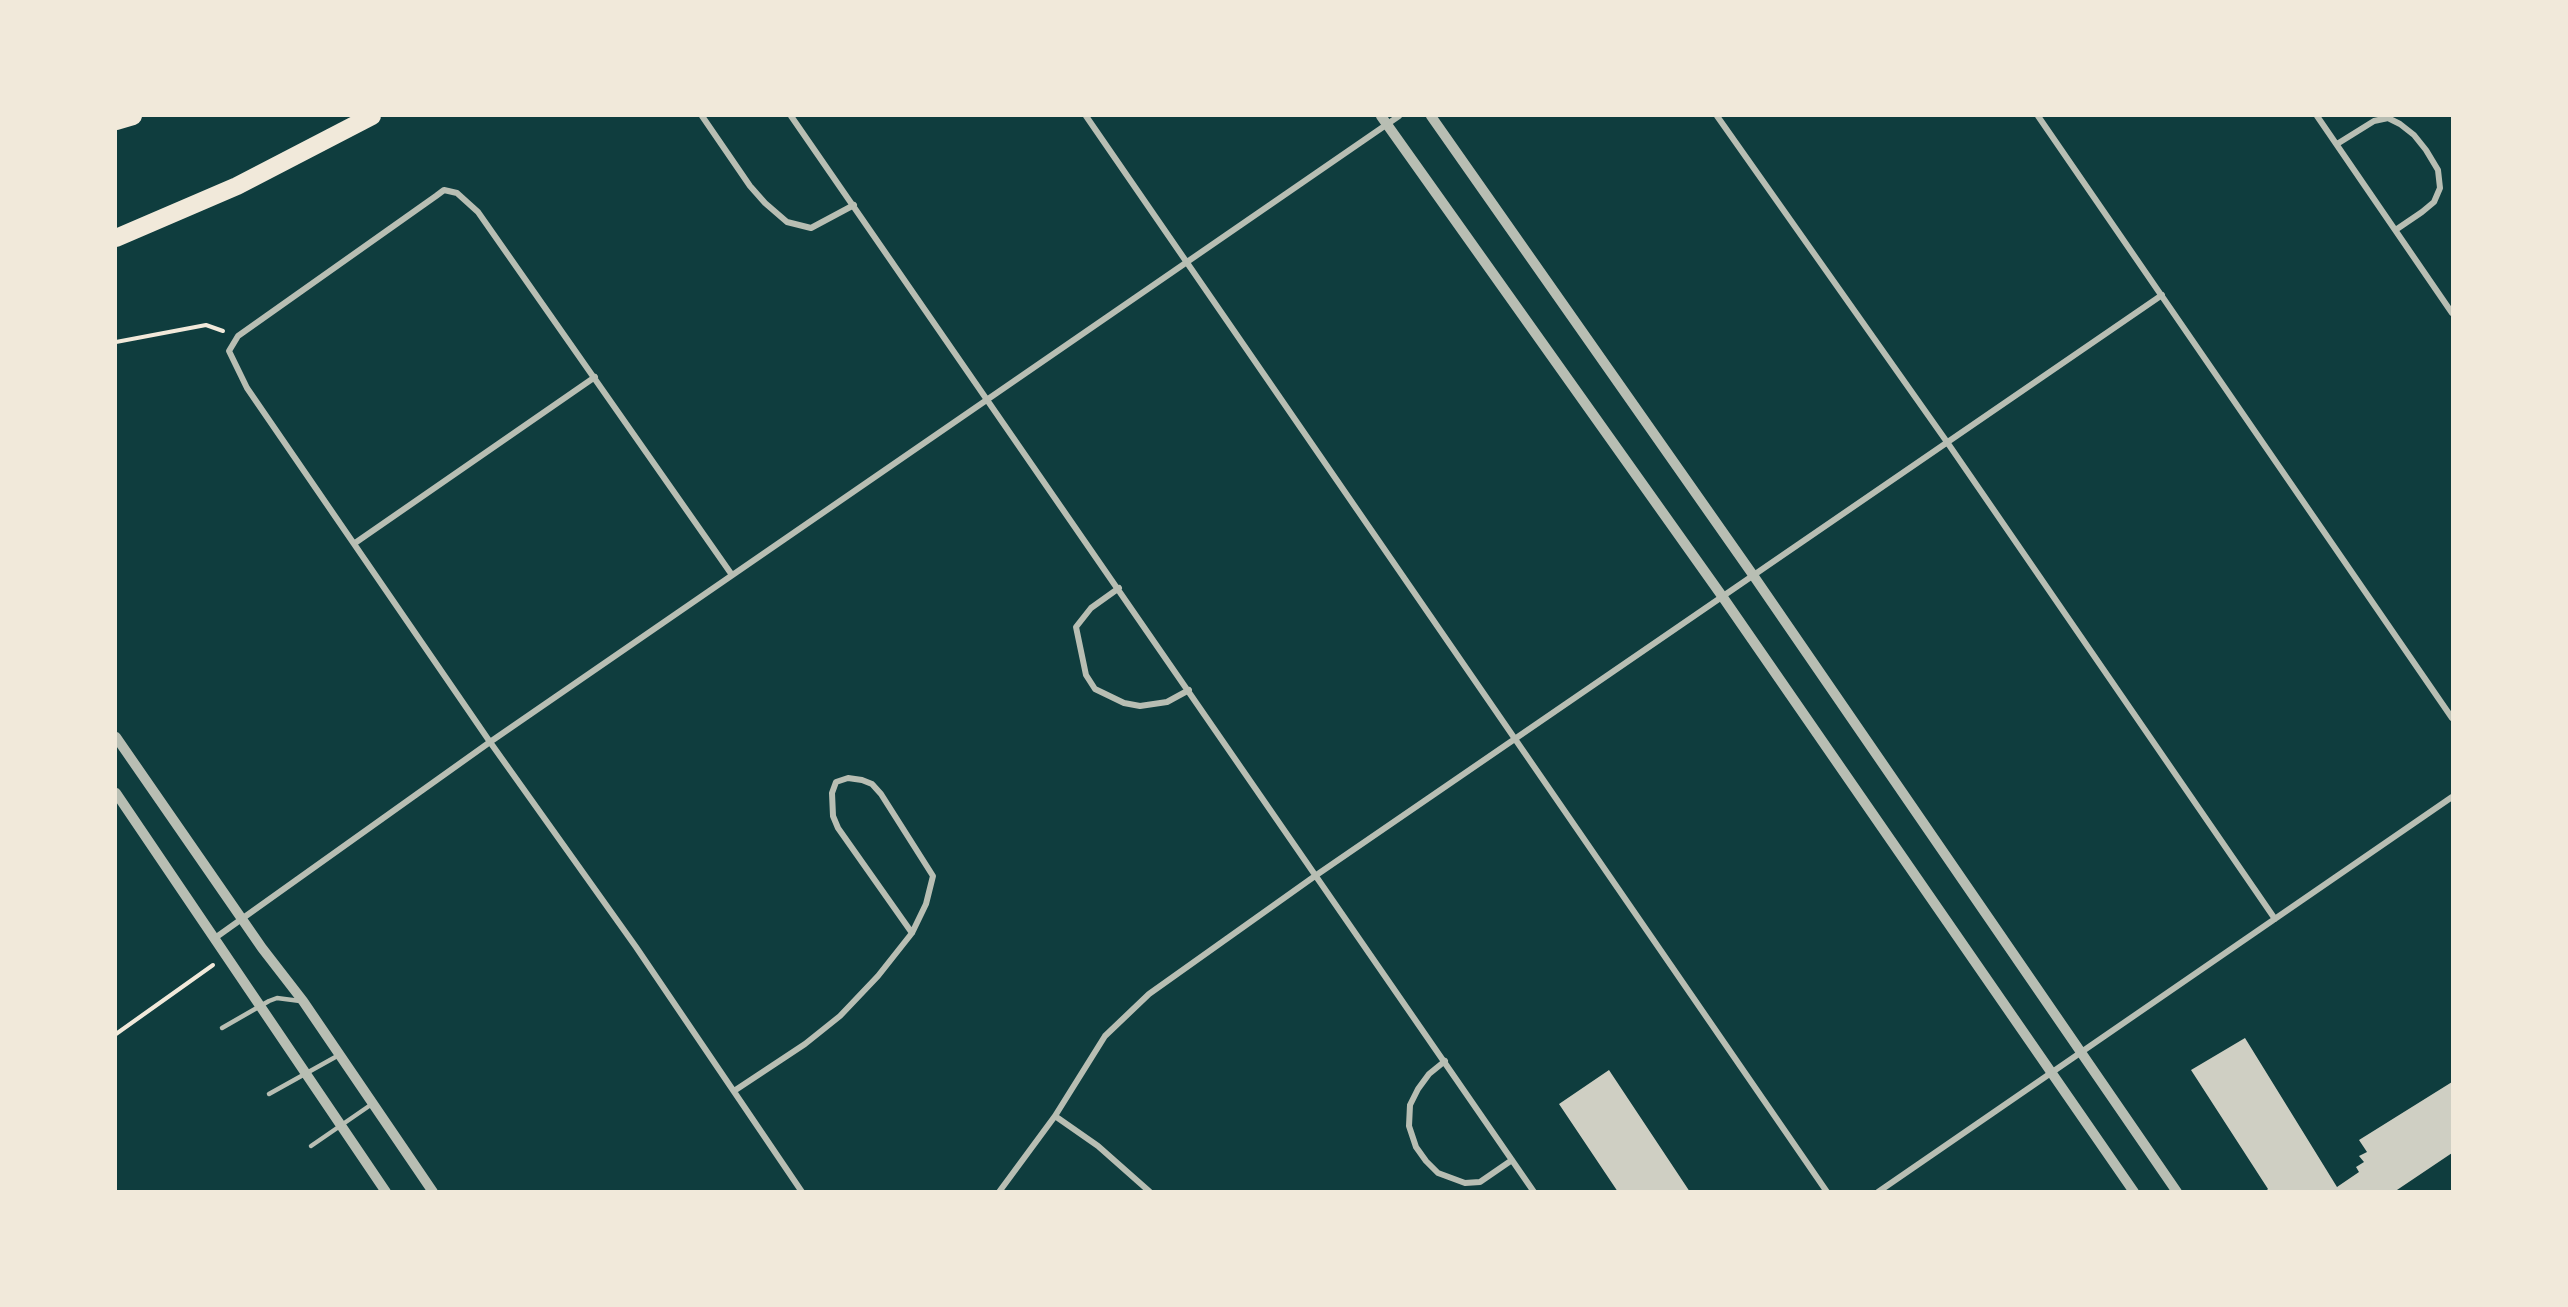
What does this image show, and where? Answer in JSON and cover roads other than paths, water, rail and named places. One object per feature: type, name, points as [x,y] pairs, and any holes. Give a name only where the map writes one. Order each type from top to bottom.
[{"type":"highway","points":[[116,121],[133,116]]},
{"type":"highway","points":[[116,238],[258,176],[372,116]]},
{"type":"street","points":[[702,116],[750,186],[787,222],[811,228],[854,205]]},
{"type":"street","points":[[791,116],[989,399],[1315,876],[1534,1191]]},
{"type":"street","points":[[1086,116],[1827,1191]]},
{"type":"street","points":[[215,938],[490,742],[1187,262],[1384,120],[1399,116]]},
{"type":"street","points":[[1431,116],[1753,575],[2177,1191]]},
{"type":"street","points":[[1718,116],[1947,442],[2275,919]]},
{"type":"street","points":[[2038,116],[2452,718]]},
{"type":"street","points":[[2317,116],[2397,229],[2452,313]]},
{"type":"street","points":[[2337,144],[2374,121],[2388,118],[2414,135],[2426,150],[2438,170],[2440,188],[2434,202],[2397,229]]},
{"type":"street","points":[[1384,120],[1722,596],[2134,1191]]},
{"type":"street","points":[[732,575],[478,212],[457,193],[444,190],[238,336],[229,351],[247,388],[490,742],[636,947],[802,1191]]},
{"type":"street","points":[[999,1191],[1054,1116],[1106,1036],[1135,1005],[1315,876],[2162,295]]},
{"type":"street","points":[[355,543],[595,377]]},
{"type":"street","points":[[1119,588],[1091,608],[1076,627],[1086,675],[1095,689],[1124,703],[1140,706],[1167,702],[1190,690]]},
{"type":"street","points":[[116,737],[242,918],[303,1001],[433,1191]]},
{"type":"street","points":[[734,1091],[805,1044],[840,1016],[878,976],[912,933],[926,904],[933,876],[881,794],[872,784],[848,778],[836,782],[832,793],[833,816],[838,828],[912,933]]},
{"type":"street","points":[[116,793],[386,1191]]},
{"type":"street","points":[[1878,1191],[2452,797]]},
{"type":"street","points":[[1445,1061],[1429,1074],[1410,1105],[1409,1126],[1416,1147],[1437,1173],[1465,1184],[1480,1182],[1512,1160]]},
{"type":"street","points":[[1054,1116],[1098,1146],[1150,1191]]},
{"type":"lane","points":[[222,1028],[277,998],[303,1001]]},
{"type":"lane","points":[[269,1094],[339,1055]]},
{"type":"lane","points":[[311,1146],[372,1104]]}]
